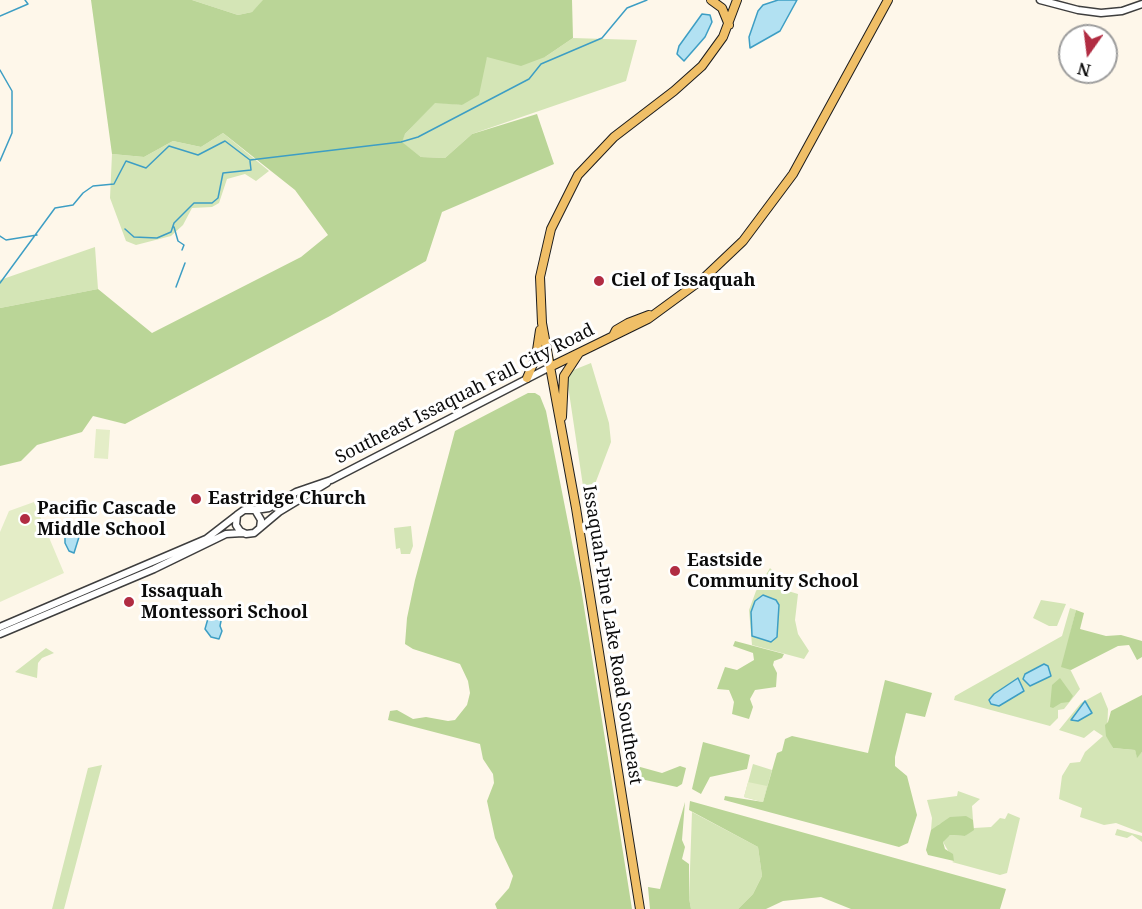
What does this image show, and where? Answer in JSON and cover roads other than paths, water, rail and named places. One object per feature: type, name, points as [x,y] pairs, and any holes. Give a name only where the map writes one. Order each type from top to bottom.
[{"type":"main road","points":[[711,0],[721,6],[729,25]]},
{"type":"main road","points":[[527,378],[536,357],[542,322],[539,284],[545,250],[556,216],[578,175],[614,137],[693,74],[717,46],[729,25],[737,0]]},
{"type":"main road","name":"Southeast Issaquah Fall City Road","points":[[550,367],[614,334],[616,330],[628,323],[650,315],[684,294],[724,261],[775,202],[794,174],[888,0]]},
{"type":"main road","name":"Issaquah-Pine Lake Road Southeast","points":[[542,322],[640,909]]},
{"type":"main road","points":[[561,428],[564,376],[580,351]]},
{"type":"street","points":[[1040,0],[1078,10],[1101,13],[1122,11],[1142,4]]},
{"type":"street","name":"Southeast Issaquah Fall City Road","points":[[255,510],[268,508],[296,492],[331,480],[550,367]]},
{"type":"street","name":"Southeast Issaquah Fall City Road","points":[[260,528],[279,512],[314,493],[331,480]]},
{"type":"street","points":[[0,627],[206,539],[244,510],[255,510],[261,520],[260,528],[254,533],[226,534],[154,569],[0,634]]},
{"type":"street","points":[[237,515],[236,525],[243,533]]},
{"type":"water","points":[[778,0],[797,0],[780,31],[750,48],[749,37],[758,11],[763,5]]},
{"type":"water","points":[[702,14],[710,15],[712,22],[705,37],[684,61],[677,54],[679,46]]},
{"type":"water","points":[[69,533],[79,537],[74,553],[69,551],[65,543],[65,537]]},
{"type":"water","points":[[763,595],[776,600],[779,605],[777,637],[771,642],[752,636],[751,612],[755,601]]},
{"type":"water","points":[[211,608],[223,611],[220,626],[222,631],[219,639],[211,637],[205,629]]},
{"type":"water","points":[[1044,664],[1048,666],[1051,676],[1030,686],[1023,679],[1025,674]]},
{"type":"water","points":[[1018,678],[1024,691],[999,706],[991,704],[989,700],[994,694]]},
{"type":"water","points":[[1085,701],[1092,713],[1078,721],[1071,720]]},
{"type":"waterway","points":[[0,16],[28,4],[25,0]]},
{"type":"waterway","points":[[0,283],[55,208],[73,205],[83,193],[93,186],[114,184],[126,161],[146,168],[169,146],[198,155],[225,141],[250,160],[401,142],[418,137],[529,79],[541,64],[602,38],[627,8],[647,0]]},
{"type":"waterway","points":[[0,70],[12,91],[12,133],[0,161]]},
{"type":"waterway","points":[[125,229],[134,237],[157,238],[171,232],[174,223],[194,203],[212,203],[218,198],[223,173],[251,170],[250,161]]},
{"type":"waterway","points":[[174,227],[178,241],[184,245],[182,250]]},
{"type":"waterway","points":[[0,236],[6,240],[37,235]]},
{"type":"waterway","points":[[176,287],[185,263]]},
{"type":"place","name":"Ciel of Issaquah","points":[[599,281]]},
{"type":"place","name":"Eastridge Church","points":[[196,499]]},
{"type":"place","name":"Pacific Cascade Middle School","points":[[25,519]]},
{"type":"place","name":"Eastside Community School","points":[[675,571]]},
{"type":"place","name":"Issaquah Montessori School","points":[[129,602]]}]
